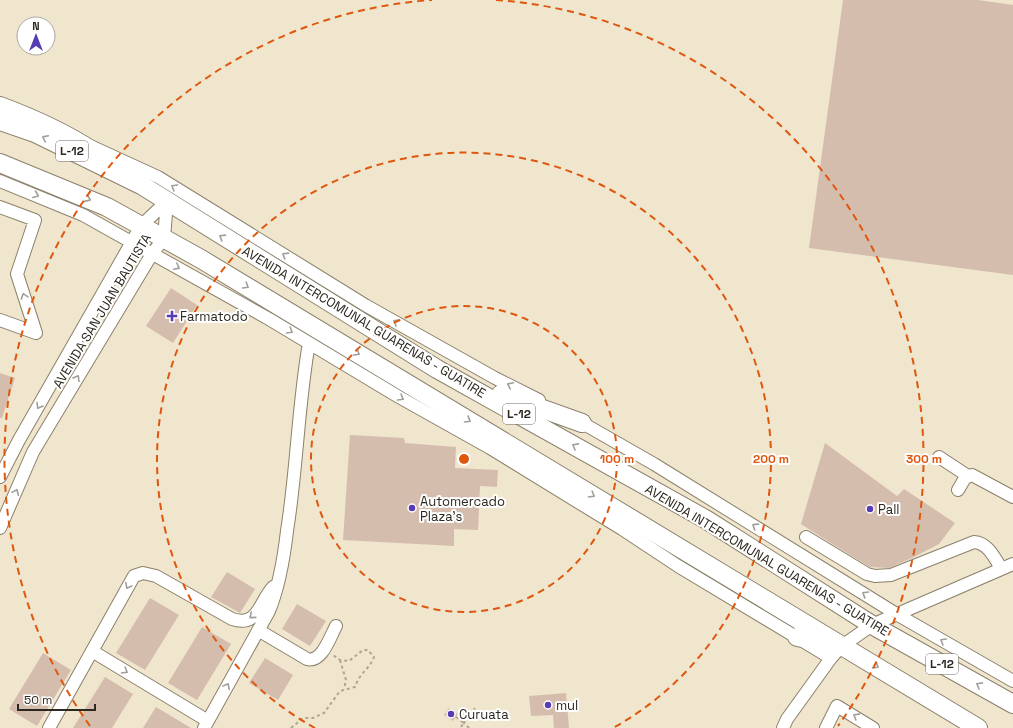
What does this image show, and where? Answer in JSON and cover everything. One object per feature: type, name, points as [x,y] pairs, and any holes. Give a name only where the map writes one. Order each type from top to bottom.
[{"type":"highway","points":[[0,106],[38,120],[71,137],[143,186]]},
{"type":"highway","name":"AVENIDA INTERCOMUNAL GUARENAS - GUATIRE","points":[[0,120],[35,133],[143,186],[437,369],[706,520],[872,625],[1013,704]]},
{"type":"highway","name":"L-12","points":[[0,163],[88,199],[164,238],[836,652],[978,728]]},
{"type":"highway","points":[[437,369],[582,423]]},
{"type":"highway","points":[[797,637],[836,652]]},
{"type":"street","name":"AVENIDA INTERCOMUNAL GUARENAS - GUATIRE","points":[[71,137],[158,177],[365,305],[495,378],[582,423],[654,464],[898,615],[1013,682]]},
{"type":"street","points":[[0,181],[83,215],[212,286],[399,397],[490,448],[622,529],[685,570],[797,637]]},
{"type":"street","name":"AVENIDA SAN JUAN BAUTISTA","points":[[0,477],[19,440],[141,226],[167,201]]},
{"type":"street","name":"AVENIDA SAN JUAN BAUTISTA","points":[[0,528],[33,452],[152,254],[164,238],[167,201]]},
{"type":"street","points":[[0,207],[35,220],[17,274],[36,333],[0,320]]},
{"type":"street","points":[[92,651],[206,724],[275,597],[276,586],[283,560],[295,483],[304,378],[309,343]]},
{"type":"street","points":[[939,457],[968,476],[977,477],[1013,497]]},
{"type":"street","points":[[958,490],[961,483],[968,476]]},
{"type":"street","points":[[806,537],[867,574],[875,576],[891,575],[974,542],[980,542],[986,547],[1001,568]]},
{"type":"street","points":[[783,728],[791,713],[836,652],[872,625],[898,615],[928,599],[1013,564]]},
{"type":"street","points":[[49,728],[131,580],[138,574],[148,574],[164,579],[238,621],[250,620],[271,589],[276,586]]},
{"type":"street","points":[[258,630],[309,660],[317,659],[336,626]]},
{"type":"street","points":[[826,728],[837,706],[873,728]]},
{"type":"path","points":[[291,728],[302,718],[313,718],[324,713],[336,695],[344,689],[356,687],[358,678],[371,665],[374,657],[368,650],[363,650],[349,661],[340,660],[324,649]]},
{"type":"path","points":[[340,660],[346,680],[344,689]]},
{"type":"path","points":[[460,728],[474,708]]},
{"type":"path","points":[[456,717],[469,728]]},
{"type":"building","points":[[843,0],[978,0],[1013,5],[1013,275],[809,248]]},
{"type":"building","name":"Farmatodo","points":[[171,288],[197,305],[173,343],[146,326]]},
{"type":"building","points":[[0,373],[15,378],[2,418],[0,418]]},
{"type":"building","name":"Automercado Plaza's","points":[[350,435],[404,438],[405,443],[456,447],[455,468],[498,470],[497,487],[480,486],[478,530],[454,529],[454,546],[343,540]]},
{"type":"building","name":"Pall","points":[[825,443],[897,496],[904,489],[955,523],[939,544],[889,568],[870,567],[829,542],[801,524]]},
{"type":"building","points":[[227,572],[255,589],[240,613],[211,597]]},
{"type":"building","points":[[150,598],[179,615],[145,670],[116,653]]},
{"type":"building","points":[[297,604],[326,621],[310,646],[282,629]]},
{"type":"building","points":[[202,627],[231,644],[197,700],[168,683]]},
{"type":"building","points":[[43,653],[71,670],[37,726],[9,709]]},
{"type":"building","points":[[265,658],[293,675],[278,700],[249,683]]},
{"type":"building","points":[[105,677],[133,694],[112,728],[73,728]]},
{"type":"building","name":"mul","points":[[566,693],[569,728],[554,728],[553,715],[531,716],[529,696]]},
{"type":"building","points":[[156,707],[191,728],[143,728]]},
{"type":"building","name":"Curuata","points":[[449,708],[458,714],[453,721],[444,715]]},
{"type":"place","name":"Farmatodo","points":[[172,316]]},
{"type":"place","name":"Automercado Plaza's","points":[[412,508]]},
{"type":"place","name":"Pall","points":[[870,509]]},
{"type":"place","name":"mul","points":[[548,705]]},
{"type":"place","name":"Curuata","points":[[451,714]]}]
